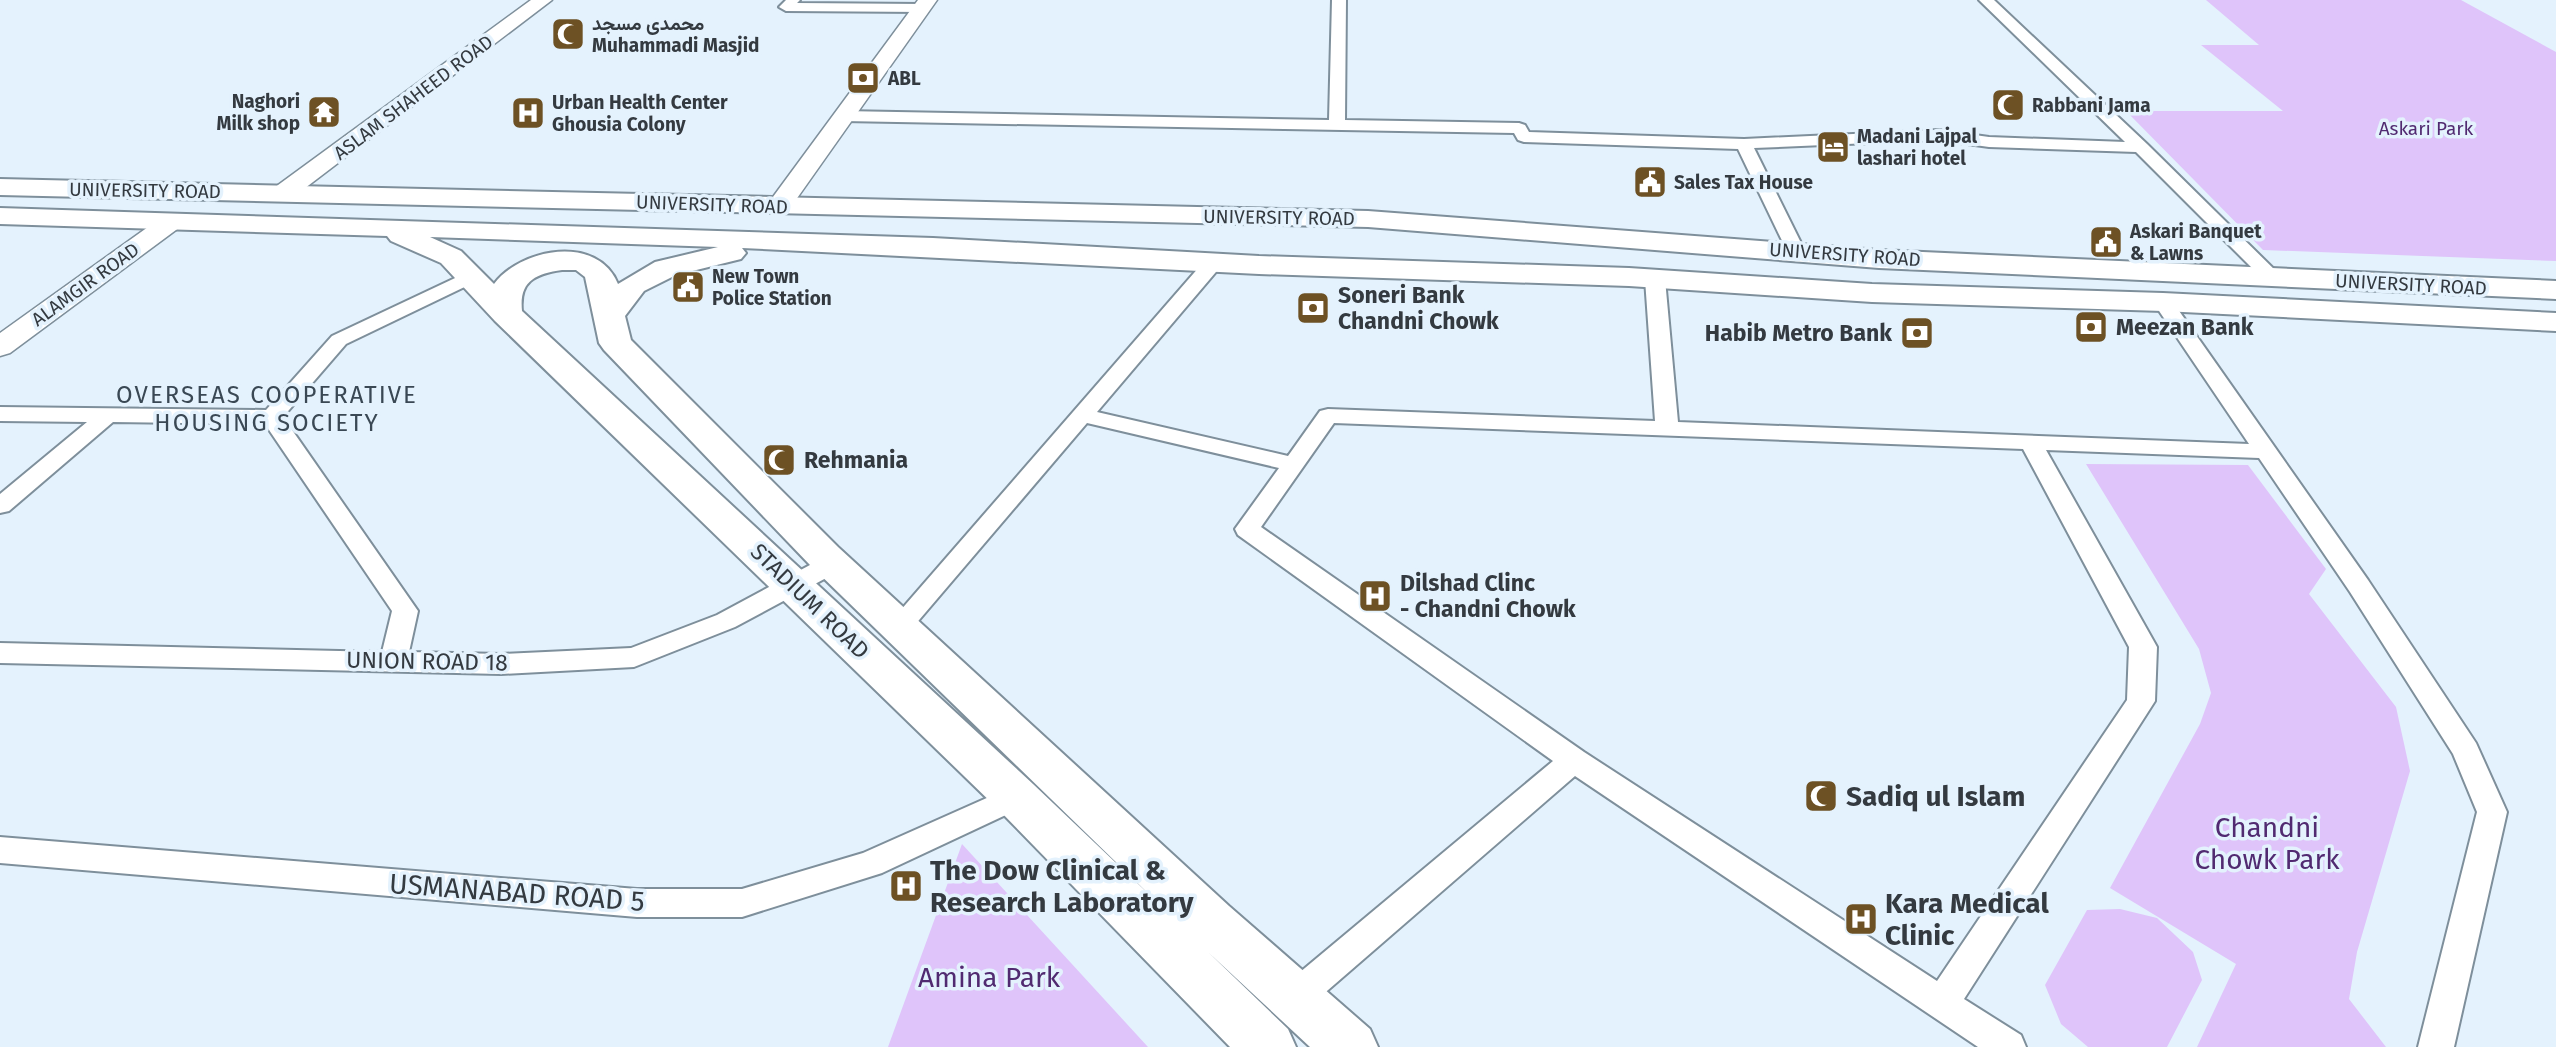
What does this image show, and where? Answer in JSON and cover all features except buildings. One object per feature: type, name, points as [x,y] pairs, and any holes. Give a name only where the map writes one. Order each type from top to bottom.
[{"type":"main road","points":[[0,173],[96,189]]},
{"type":"main road","name":"UNIVERSITY ROAD","points":[[0,187],[1368,219],[1879,259],[2556,290]]},
{"type":"main road","points":[[933,247],[1050,239],[1190,244],[1212,243],[1224,235],[1217,228],[1205,223],[1127,221],[1064,212]]},
{"type":"main road","name":"UNIVERSITY ROAD","points":[[0,216],[933,247],[1214,262],[1642,278],[1872,293],[2163,302],[2556,322]]},
{"type":"main road","name":"STADIUM ROAD","points":[[313,225],[399,235],[452,257],[506,314],[1016,797],[1266,1046]]},
{"type":"main road","points":[[1584,234],[1472,240],[1307,231],[1287,239],[1291,247],[1306,252],[1504,259],[1642,278]]},
{"type":"main road","points":[[609,316],[633,285],[666,268],[705,258],[806,242]]},
{"type":"main road","name":"STADIUM ROAD","points":[[506,314],[506,290],[516,277],[548,264],[574,262],[595,269],[601,278],[615,343],[832,564],[1293,999],[1350,1047]]},
{"type":"street","name":"ASLAM SHAHEED ROAD","points":[[283,193],[542,0]]},
{"type":"street","points":[[793,0],[786,7],[925,4]]},
{"type":"street","points":[[1337,125],[1339,0]]},
{"type":"street","points":[[1986,0],[2141,147],[2272,278]]},
{"type":"street","points":[[779,206],[925,4]]},
{"type":"street","points":[[843,116],[1520,128],[1524,137],[1744,144],[1939,135],[1989,142],[2141,147]]},
{"type":"street","points":[[1744,144],[1796,251]]},
{"type":"street","name":"ALAMGIR ROAD","points":[[0,324],[159,221]]},
{"type":"street","name":"ALAMGIR ROAD","points":[[0,347],[159,221]]},
{"type":"street","points":[[899,627],[1214,262]]},
{"type":"street","points":[[0,414],[272,417],[339,340],[470,277]]},
{"type":"street","points":[[1642,278],[1667,427]]},
{"type":"street","points":[[2163,302],[2359,586],[2466,751],[2492,812],[2435,1047]]},
{"type":"street","points":[[1081,415],[1293,464]]},
{"type":"street","points":[[0,506],[107,416]]},
{"type":"street","points":[[2008,1047],[1574,760],[1247,529],[1328,416],[2264,451]]},
{"type":"street","points":[[272,417],[405,611],[394,660]]},
{"type":"street","points":[[1942,1003],[2141,701],[2143,647],[2030,441]]},
{"type":"street","name":"UNION ROAD 18","points":[[0,653],[501,664],[634,657],[726,621],[832,564]]},
{"type":"street","points":[[1293,999],[1574,760]]},
{"type":"street","name":"USMANABAD ROAD 5","points":[[0,850],[638,903],[742,903],[871,864],[1016,797]]},
{"type":"green space","name":"Askari Park","points":[[2206,0],[2461,0],[2556,52],[2556,261],[2263,250],[2126,111],[2283,111],[2201,45],[2259,45]]},
{"type":"green space","name":"Chandni Chowk Park","points":[[2086,464],[2248,465],[2326,569],[2309,594],[2396,707],[2410,771],[2357,952],[2349,999],[2386,1047],[2197,1047],[2236,964],[2110,888],[2200,724],[2211,693],[2199,649]]},
{"type":"green space","name":"Amina Park","points":[[962,844],[1148,1047],[888,1047]]},
{"type":"green space","points":[[2120,909],[2157,918],[2193,952],[2202,980],[2167,1047],[2088,1047],[2061,1024],[2045,985],[2087,910]]},
{"type":"place","name":"محمدی مسجد Muhammadi Masjid","points":[[568,34]]},
{"type":"place","name":"ABL","points":[[863,78]]},
{"type":"place","name":"Rabbani Jama","points":[[2008,105]]},
{"type":"place","name":"Naghori Milk shop","points":[[324,112]]},
{"type":"place","name":"Urban Health Center Ghousia Colony","points":[[528,113]]},
{"type":"place","name":"Madani Lajpal lashari hotel","points":[[1833,147]]},
{"type":"place","name":"Sales Tax House","points":[[1650,182]]},
{"type":"place","name":"Askari Banquet & Lawns","points":[[2106,242]]},
{"type":"place","name":"New Town Police Station","points":[[688,287]]},
{"type":"place","name":"Soneri Bank Chandni Chowk","points":[[1313,308]]},
{"type":"place","name":"Meezan Bank","points":[[2091,327]]},
{"type":"place","name":"Habib Metro Bank","points":[[1917,333]]},
{"type":"place","name":"Rehmania","points":[[779,460]]},
{"type":"place","name":"Dilshad Clinc - Chandni Chowk","points":[[1375,596]]},
{"type":"place","name":"Sadiq ul Islam","points":[[1821,796]]},
{"type":"place","name":"The Dow Clinical & Research Laboratory","points":[[906,886]]},
{"type":"place","name":"Kara Medical Clinic","points":[[1861,919]]},
{"type":"district","name":"OVERSEAS COOPERATIVE HOUSING SOCIETY","points":[[267,409]]}]
